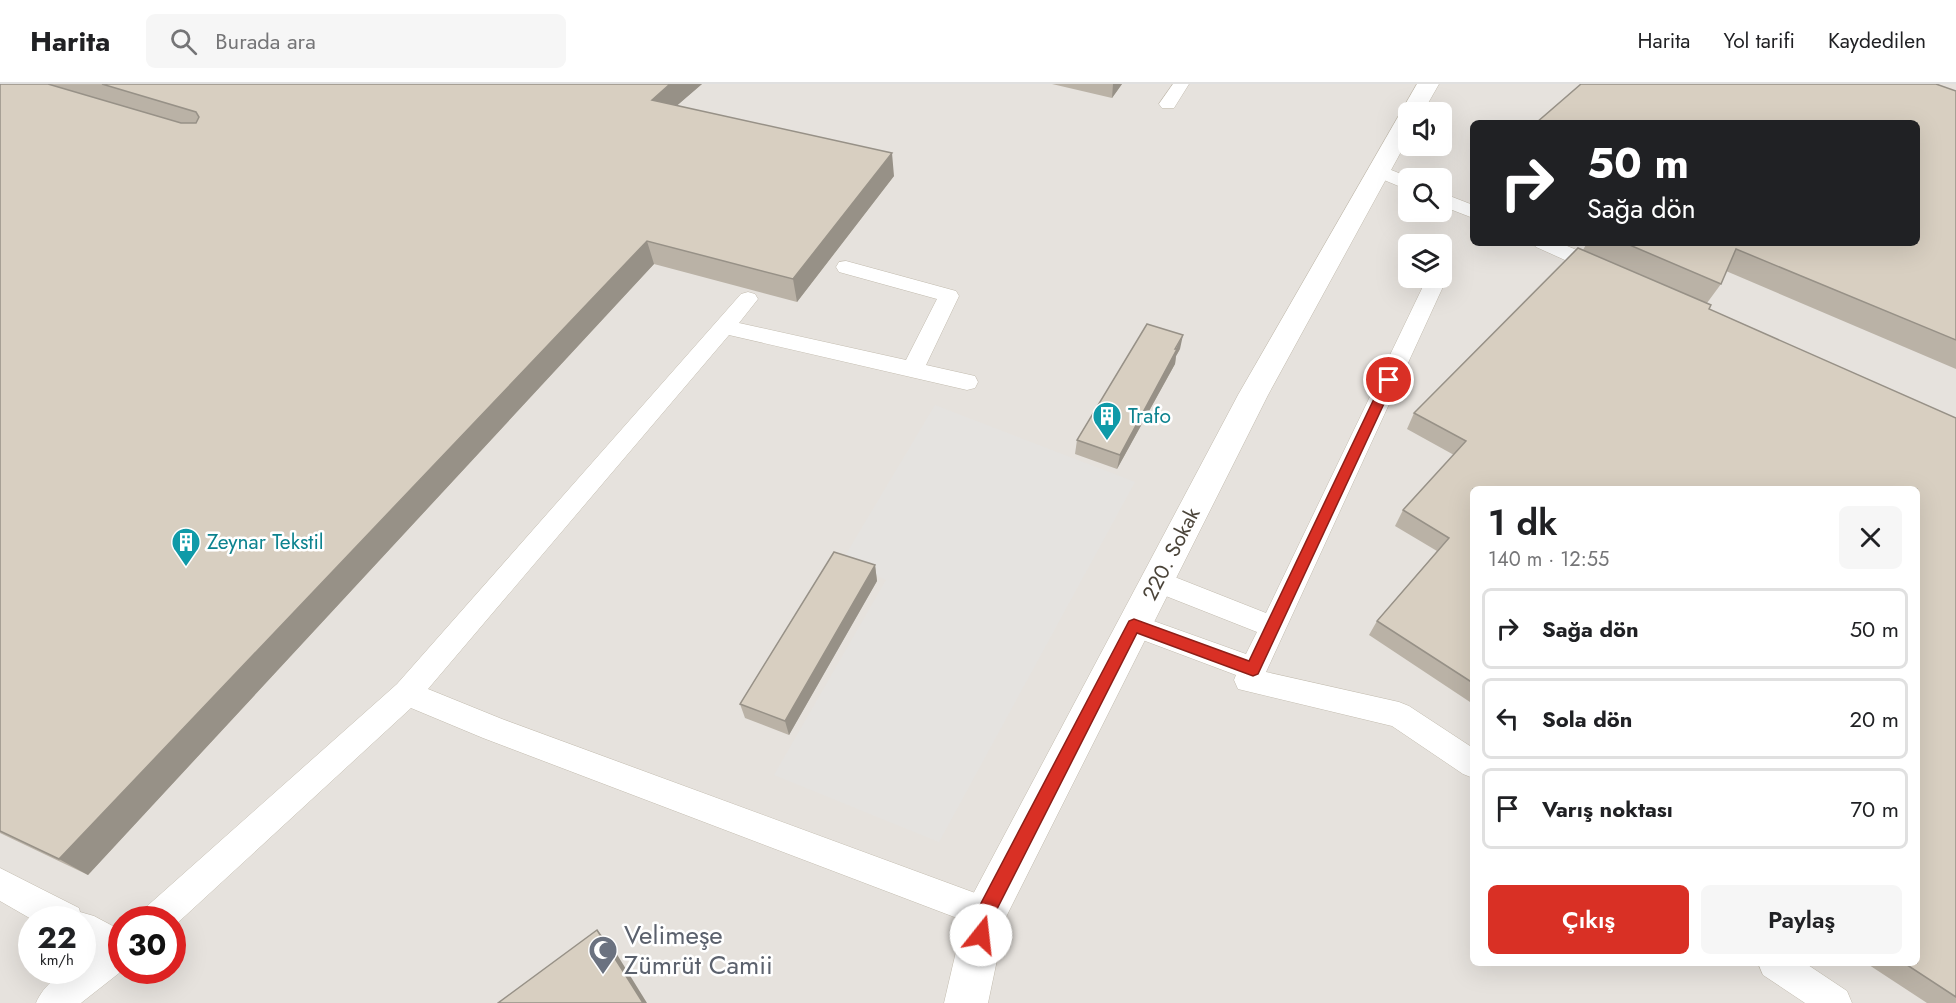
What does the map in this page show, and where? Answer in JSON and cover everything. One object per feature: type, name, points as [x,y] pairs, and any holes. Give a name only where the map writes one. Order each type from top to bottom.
[{"type":"street","points":[[1418,102],[1428,84]]},
{"type":"street","name":"220. Sokak","points":[[966,1003],[986,913],[1253,395],[1394,178],[1399,156]]},
{"type":"lane","points":[[1168,104],[1181,84]]},
{"type":"lane","points":[[1452,203],[1470,211]]},
{"type":"lane","points":[[1550,246],[1619,276]]},
{"type":"lane","points":[[846,267],[950,296],[912,370]]},
{"type":"lane","points":[[1432,288],[1248,680],[1399,715],[1470,762]]},
{"type":"lane","points":[[172,906],[407,693],[748,299]]},
{"type":"lane","points":[[725,327],[967,382]]},
{"type":"lane","points":[[1157,581],[1273,627]]},
{"type":"lane","points":[[1134,625],[1253,669]]},
{"type":"lane","points":[[407,693],[493,729],[986,913]]},
{"type":"lane","points":[[0,884],[41,906]]},
{"type":"lane","points":[[53,1003],[108,961]]},
{"type":"lane","points":[[1780,966],[1835,1003]]},
{"type":"shaded area","points":[[0,84],[1956,84],[1956,1003],[0,1003]]},
{"type":"shaded area","points":[[935,405],[1135,482],[939,842],[774,775],[886,580],[842,561]]},
{"type":"building","name":"Zeynar Tekstil","points":[[0,84],[48,84],[181,123],[196,123],[199,117],[196,112],[102,84],[670,84],[652,100],[892,153],[793,279],[647,241],[59,859],[0,831]]},
{"type":"building","points":[[1581,84],[1936,84],[1956,91],[1956,340],[1736,249],[1721,284],[1632,246],[1920,246],[1920,120],[1539,120]]},
{"type":"building","points":[[1578,248],[1711,305],[1709,309],[1956,418],[1956,997],[1909,966],[1920,966],[1920,486],[1470,486],[1470,681],[1377,621],[1449,538],[1403,510],[1466,441],[1414,413]]},
{"type":"building","points":[[1147,324],[1183,335],[1120,455],[1077,440]]},
{"type":"building","points":[[834,552],[875,565],[785,721],[740,704]]},
{"type":"building","points":[[597,930],[643,1003],[498,1003]]},
{"type":"place","name":"Trafo","points":[[1107,442]]},
{"type":"place","name":"Zeynar Tekstil","points":[[186,568]]},
{"type":"place","name":"Velimeşe Zümrüt Camii","points":[[603,976]]},
{"type":"route","points":[[981,935],[986,913],[1134,625],[1253,669],[1389,380]]}]
